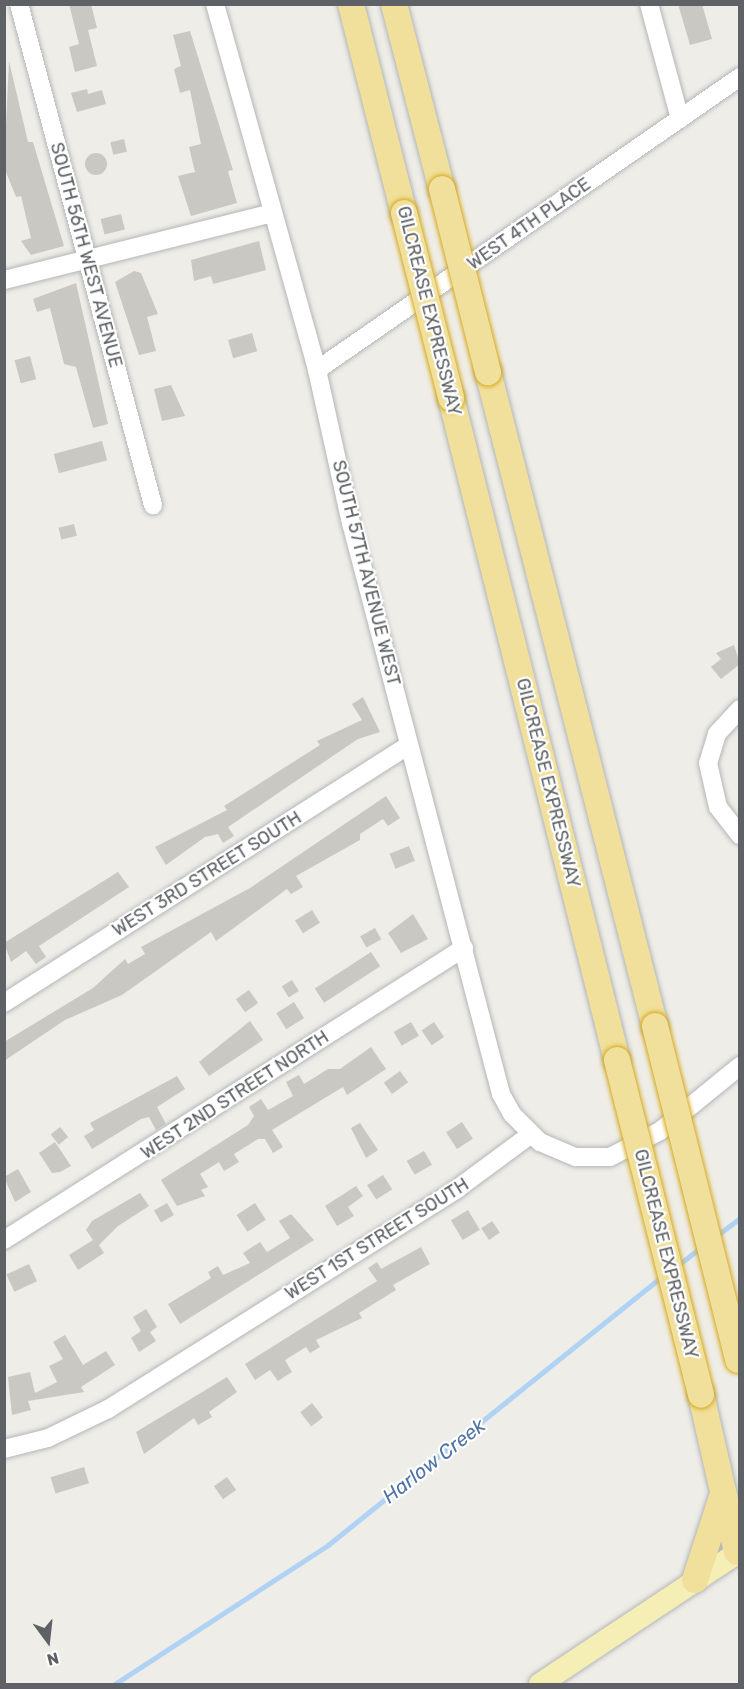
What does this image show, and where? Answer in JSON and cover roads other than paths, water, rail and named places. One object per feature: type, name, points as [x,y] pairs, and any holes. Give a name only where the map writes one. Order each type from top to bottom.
[{"type":"highway","name":"GILCREASE EXPRESSWAY","points":[[351,4],[701,1395],[739,1555]]},
{"type":"highway","points":[[394,4],[739,1362]]},
{"type":"highway","points":[[695,1580],[723,1491]]},
{"type":"main road","points":[[540,1684],[695,1580],[739,1555]]},
{"type":"street","name":"SOUTH 56TH WEST AVENUE","points":[[19,4],[153,505]]},
{"type":"street","name":"SOUTH 57TH AVENUE WEST","points":[[215,4],[317,370],[409,745],[501,1094],[530,1135]]},
{"type":"street","points":[[649,4],[680,119]]},
{"type":"street","name":"WEST 4TH PLACE","points":[[317,370],[740,77]]},
{"type":"street","points":[[4,280],[273,213]]},
{"type":"street","points":[[740,709],[717,734],[708,763],[717,807],[740,835]]},
{"type":"street","name":"WEST 3RD STREET SOUTH","points":[[4,1003],[409,745]]},
{"type":"street","name":"WEST 2ND STREET NORTH","points":[[4,1240],[464,948]]},
{"type":"street","points":[[530,1135],[576,1157],[624,1154],[740,1066]]},
{"type":"street","name":"WEST 1ST STREET SOUTH","points":[[4,1449],[48,1438],[108,1409],[458,1189],[530,1135]]},
{"type":"waterway","name":"Harlow Creek","points":[[715,1237],[740,1218]]},
{"type":"waterway","name":"Harlow Creek","points":[[677,1266],[701,1247]]},
{"type":"waterway","name":"Harlow Creek","points":[[115,1684],[328,1545],[663,1276]]}]
